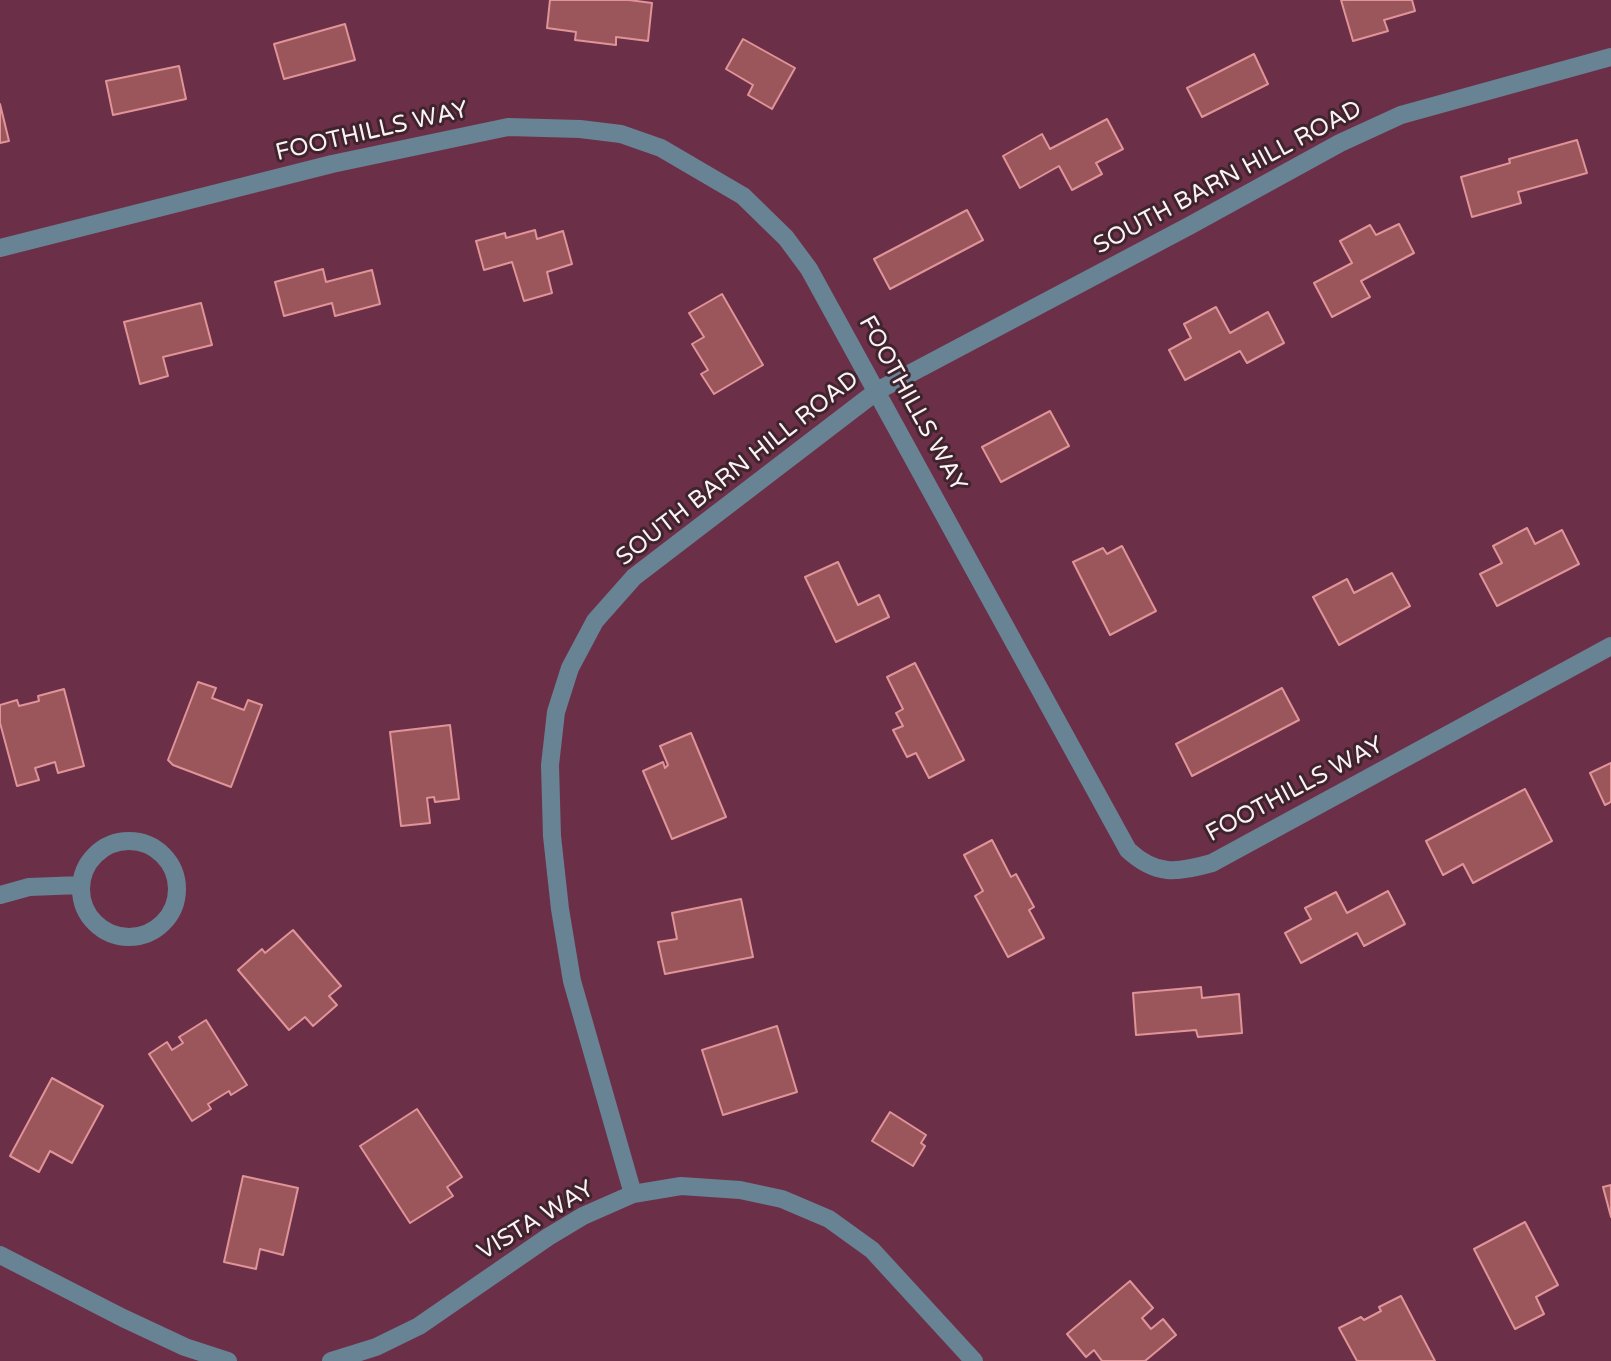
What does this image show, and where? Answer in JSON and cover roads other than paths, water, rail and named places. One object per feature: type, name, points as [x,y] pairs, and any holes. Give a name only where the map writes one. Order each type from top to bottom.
[{"type":"street","name":"SOUTH BARN HILL ROAD","points":[[633,1194],[572,981],[552,836],[550,765],[556,712],[570,668],[595,621],[634,577],[877,391],[1340,143],[1401,115],[1611,57]]},
{"type":"street","name":"FOOTHILLS WAY","points":[[0,248],[332,164],[508,127],[580,129],[621,134],[661,148],[743,196],[786,238],[809,269],[1128,850],[1140,861],[1157,869],[1195,868],[1212,863],[1611,646]]},
{"type":"street","points":[[121,841],[137,841],[152,846],[165,856],[174,869],[178,885],[177,901],[171,916],[160,928],[146,936],[130,939],[114,936],[100,928],[89,916],[82,901],[81,885],[93,856],[106,846],[121,841]]},
{"type":"street","points":[[0,895],[29,887],[81,885]]},
{"type":"street","name":"VISTA WAY","points":[[331,1361],[376,1347],[419,1326],[583,1216],[633,1194],[681,1186],[740,1190],[782,1199],[829,1219],[872,1250],[974,1361]]},
{"type":"street","points":[[0,1255],[185,1347],[228,1361]]}]
